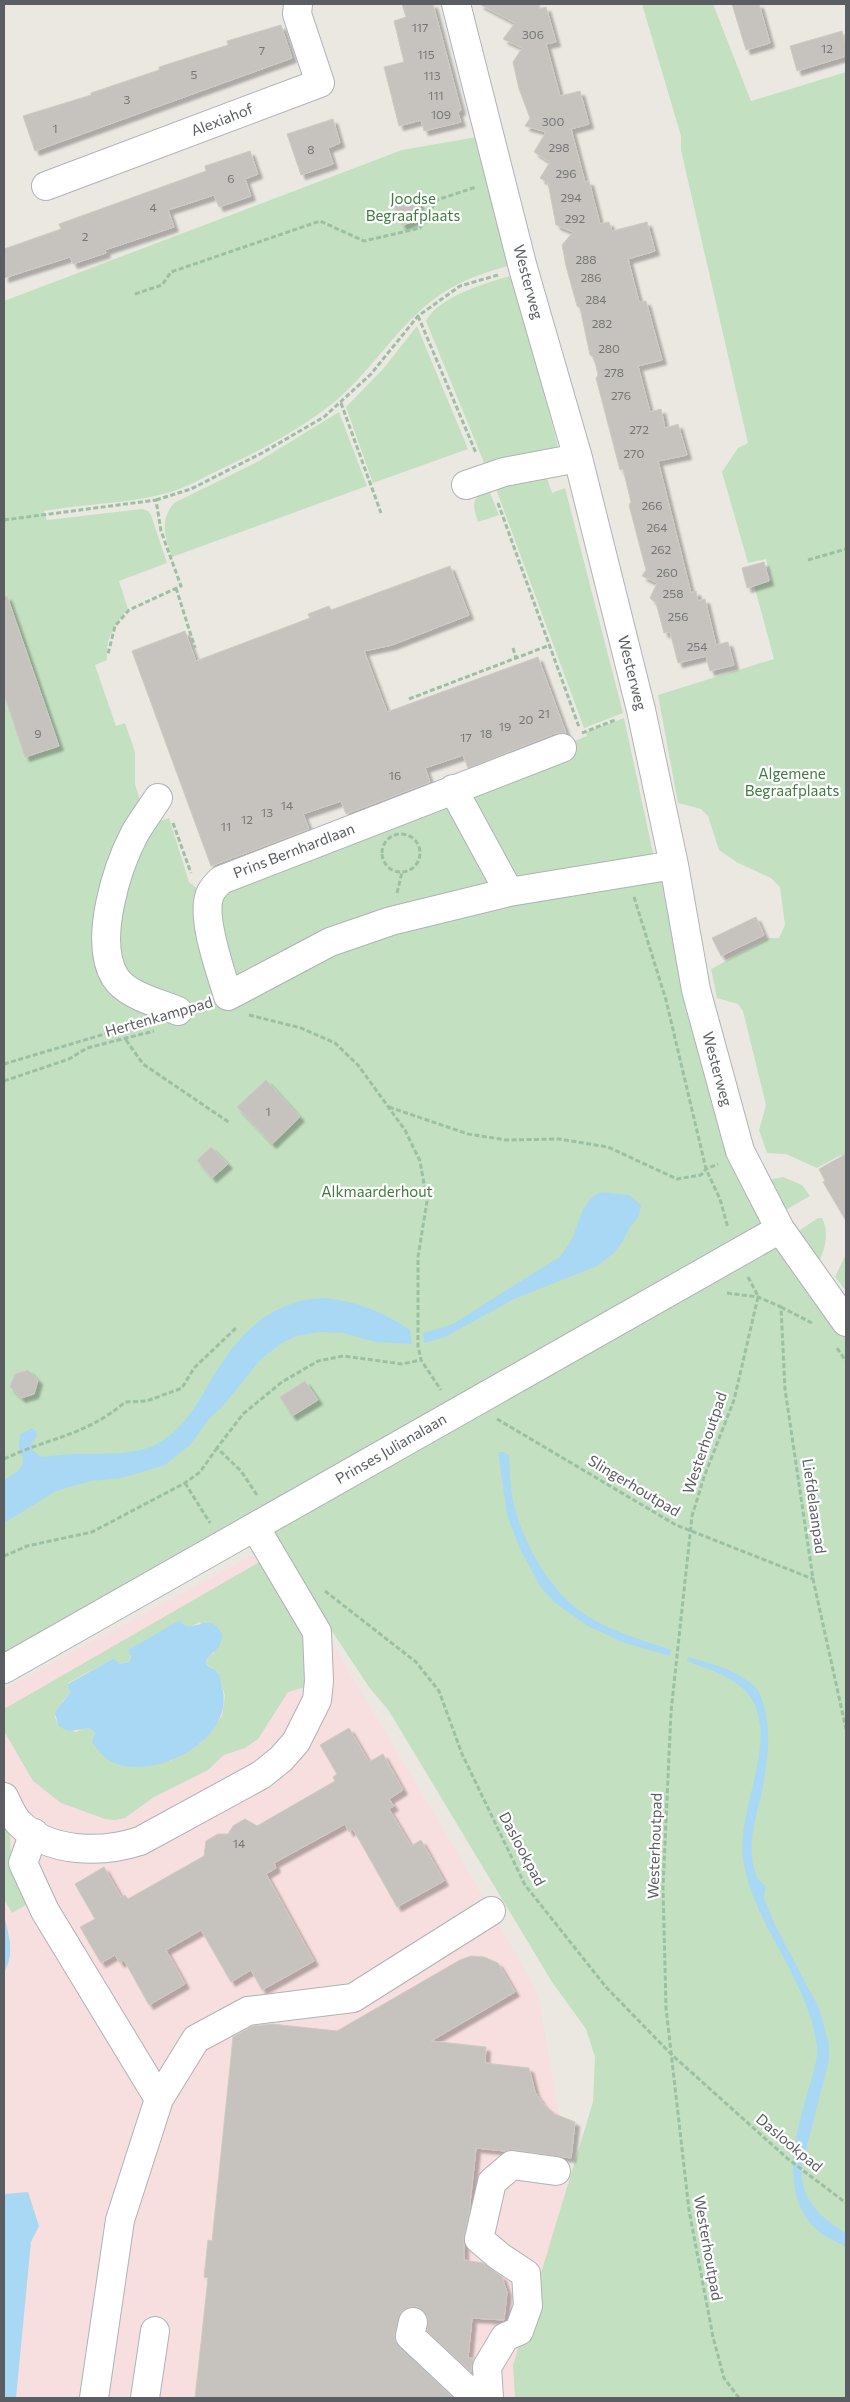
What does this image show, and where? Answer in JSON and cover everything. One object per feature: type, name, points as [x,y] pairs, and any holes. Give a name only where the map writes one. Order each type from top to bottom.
[{"type":"street","name":"Alexiahof","points":[[46,186],[320,83],[296,14],[298,4]]},
{"type":"street","name":"Westerweg","points":[[456,4],[524,268],[578,458],[641,710],[674,865],[696,990],[740,1151],[780,1229],[846,1322]]},
{"type":"street","points":[[476,481],[504,472],[578,458]]},
{"type":"street","name":"Prins Bernhardlaan","points":[[210,893],[221,880],[572,741]]},
{"type":"street","points":[[453,789],[508,892]]},
{"type":"street","points":[[158,798],[135,834],[113,891],[106,926],[107,955],[115,978],[170,1020]]},
{"type":"street","points":[[210,893],[207,908],[211,935],[228,996],[330,942],[391,921],[508,892],[674,865]]},
{"type":"street","name":"Prinses Julianalaan","points":[[4,1669],[736,1252],[780,1229]]},
{"type":"street","points":[[4,1796],[19,1823],[46,1840],[67,1846],[105,1850],[120,1848],[140,1841],[261,1775],[281,1759],[296,1742],[317,1700],[319,1681],[317,1632],[262,1523]]},
{"type":"street","points":[[34,1833],[23,1863],[45,1911],[159,2099]]},
{"type":"street","points":[[94,2398],[120,2220],[159,2099],[196,2040],[248,2011],[352,1998],[491,1911]]},
{"type":"street","points":[[489,2398],[487,2367],[505,2337],[519,2331],[528,2306],[526,2274],[499,2256],[479,2239],[492,2182],[512,2165],[556,2171]]},
{"type":"street","points":[[412,2322],[410,2336],[476,2398]]},
{"type":"street","points":[[145,2398],[155,2331]]},
{"type":"path","points":[[135,294],[162,285],[171,272],[320,221],[364,241],[420,228],[436,200],[501,178]]},
{"type":"path","points":[[4,520],[156,500],[191,489],[262,453],[324,417],[371,374],[418,316],[460,286],[524,268]]},
{"type":"path","points":[[418,316],[476,481],[550,645],[572,741],[586,730],[641,710]]},
{"type":"path","points":[[341,403],[381,513]]},
{"type":"path","points":[[108,654],[115,626],[129,610],[181,586],[161,531],[156,500]]},
{"type":"path","points":[[808,560],[846,549]]},
{"type":"path","points":[[176,588],[195,648]]},
{"type":"path","points":[[409,699],[550,645]]},
{"type":"path","points":[[513,648],[516,658]]},
{"type":"path","points":[[158,798],[168,808],[196,883],[210,893]]},
{"type":"path","points":[[395,834],[407,834],[420,846],[420,858],[408,871],[396,871],[390,868],[383,859],[383,847],[389,837],[395,834]]},
{"type":"path","points":[[627,873],[666,1000],[706,1169],[720,1199],[736,1252]]},
{"type":"path","points":[[245,1014],[302,1028],[335,1043],[358,1065],[405,1130],[420,1161],[427,1201],[418,1257],[418,1346],[421,1360],[455,1412]]},
{"type":"path","points":[[4,1064],[170,1020]]},
{"type":"path","name":"Hertenkamppad","points":[[4,1080],[69,1059],[87,1048],[126,1040],[170,1020]]},
{"type":"path","points":[[126,1040],[143,1064],[230,1123]]},
{"type":"path","points":[[388,1107],[468,1134],[506,1140],[559,1139],[608,1148],[677,1179],[701,1176],[706,1169]]},
{"type":"path","points":[[727,1293],[758,1297]]},
{"type":"path","name":"Westerhoutpad","points":[[739,2398],[724,2378],[703,2291],[690,2210],[666,2008],[664,1888],[671,1712],[690,1530],[704,1477],[734,1400],[758,1297]]},
{"type":"path","name":"Liefdelaanpad","points":[[758,1297],[781,1307],[786,1389],[813,1579],[846,1729]]},
{"type":"path","points":[[4,1459],[64,1438],[101,1418],[125,1402],[147,1401],[182,1388],[194,1368],[236,1328]]},
{"type":"path","points":[[4,1556],[26,1546],[92,1532],[185,1483],[200,1472],[243,1414],[282,1382],[318,1361],[343,1356],[402,1364],[421,1360]]},
{"type":"path","name":"Slingerhoutpad","points":[[488,1422],[496,1418],[676,1525],[813,1579]]},
{"type":"path","points":[[217,1448],[241,1471],[262,1523]]},
{"type":"path","points":[[185,1483],[223,1545]]},
{"type":"path","name":"Daslookpad","points":[[323,1590],[416,1662],[439,1691],[462,1754],[526,1885],[606,1987],[670,2054],[788,2159],[846,2203]]},
{"type":"shaded area","points":[[273,1544],[448,1837],[531,1980],[539,1999],[608,2398],[4,2398],[4,1689]]},
{"type":"green space","name":"Algemene Begraafplaats","points":[[642,4],[713,4],[751,101],[846,72],[846,1163],[841,1155],[817,1168],[786,1154],[767,1153],[759,1130],[766,1105],[743,1011],[738,1004],[717,998],[711,969],[769,938],[779,938],[785,925],[780,887],[771,878],[738,863],[719,850],[708,816],[701,809],[678,803],[658,695],[774,659],[754,585],[771,580],[766,559],[748,563],[722,472],[738,448],[748,443],[681,150],[681,136]]},
{"type":"green space","name":"Alkmaarderhout","points":[[477,137],[511,265],[466,281],[433,300],[401,330],[357,381],[341,396],[298,428],[257,451],[170,492],[133,500],[44,511],[47,520],[142,509],[148,511],[151,515],[167,563],[119,581],[128,609],[119,620],[109,639],[107,660],[95,665],[116,726],[125,723],[135,752],[135,784],[148,825],[169,818],[189,882],[200,891],[587,736],[586,732],[624,718],[653,853],[646,879],[660,880],[664,883],[772,1236],[846,1337],[846,2398],[515,2398],[513,2365],[593,2102],[595,2057],[586,2029],[552,1982],[389,1711],[369,1687],[255,1515],[130,1586],[4,1652],[4,301],[402,150]]},
{"type":"green space","points":[[514,275],[559,451],[485,465],[426,321],[432,312],[453,297],[479,286]]},
{"type":"green space","points":[[417,326],[468,449],[373,483],[346,407],[383,369]]},
{"type":"green space","points":[[339,412],[367,486],[172,557],[166,535],[165,522],[166,516],[174,503],[259,461]]},
{"type":"green space","points":[[547,478],[552,493],[565,488],[623,713],[584,728],[495,486],[508,482],[534,481]]},
{"type":"green space","points":[[488,488],[499,515],[478,522],[474,502]]},
{"type":"green space","points":[[783,1177],[802,1185],[810,1196],[784,1211],[767,1180]]},
{"type":"green space","points":[[818,1218],[822,1218],[826,1234],[825,1245],[819,1261],[797,1232]]},
{"type":"green space","points":[[846,1254],[846,1291],[835,1277]]},
{"type":"green space","points":[[261,1561],[303,1633],[308,1648],[312,1685],[288,1692],[258,1739],[245,1748],[224,1755],[208,1770],[154,1797],[125,1818],[105,1819],[61,1803],[33,1781],[4,1731],[4,1709]],"holes":[[[180,1620],[184,1625],[190,1627],[200,1622],[214,1653],[209,1656],[206,1664],[218,1672],[225,1696],[222,1716],[201,1743],[170,1761],[94,1738],[95,1733],[91,1729],[83,1728],[76,1732],[58,1725],[55,1717],[63,1701],[70,1693],[68,1683],[114,1658],[119,1664],[129,1662],[131,1654]]]},
{"type":"green space","points":[[4,1816],[10,1833],[11,1871],[27,1904],[12,1913],[4,1899]]},
{"type":"water","points":[[601,1192],[629,1195],[641,1205],[639,1216],[614,1253],[597,1266],[514,1299],[445,1337],[424,1343],[423,1332],[453,1324],[561,1256],[572,1239],[586,1206],[590,1200]]},
{"type":"water","points":[[325,1298],[360,1305],[390,1318],[410,1330],[412,1344],[377,1342],[343,1333],[319,1332],[296,1336],[280,1344],[260,1360],[223,1406],[208,1420],[191,1444],[165,1465],[122,1478],[91,1481],[56,1491],[4,1523],[4,1480],[15,1473],[23,1462],[19,1448],[21,1434],[32,1428],[36,1431],[37,1435],[31,1445],[33,1451],[42,1457],[136,1451],[155,1445],[173,1433],[188,1417],[232,1348],[257,1323],[287,1305],[305,1300]]},
{"type":"water","points":[[498,1452],[509,1455],[513,1498],[521,1527],[535,1557],[553,1585],[576,1608],[589,1617],[619,1632],[671,1650],[670,1656],[622,1642],[588,1626],[555,1603],[540,1586],[521,1551],[507,1515]]},
{"type":"water","points":[[180,1620],[185,1625],[190,1626],[212,1623],[222,1635],[220,1645],[209,1656],[206,1664],[219,1674],[223,1706],[217,1724],[204,1740],[187,1752],[168,1761],[147,1766],[127,1766],[107,1760],[92,1742],[95,1733],[91,1729],[71,1731],[58,1725],[55,1712],[70,1693],[68,1684],[114,1658],[119,1664],[129,1662],[131,1656],[128,1650]]},
{"type":"water","points":[[688,1657],[723,1668],[747,1680],[757,1690],[764,1706],[768,1728],[768,1751],[752,1835],[753,1865],[757,1878],[766,1886],[764,1898],[775,1925],[819,2008],[829,2044],[829,2060],[802,2166],[802,2178],[804,2188],[813,2206],[846,2233],[846,2247],[820,2233],[805,2216],[798,2200],[794,2183],[793,2165],[798,2129],[815,2065],[817,2047],[812,2023],[804,2000],[760,1912],[744,1865],[742,1846],[744,1826],[758,1763],[760,1723],[755,1705],[743,1689],[735,1682],[716,1672],[687,1661]]},
{"type":"water","points":[[4,1916],[10,1952],[4,1973]]},
{"type":"water","points":[[28,2192],[39,2226],[31,2242],[16,2398],[4,2398],[4,2194]]},
{"type":"building","points":[[402,4],[433,4],[461,110],[458,113],[461,122],[424,131],[421,120],[399,126],[384,67],[404,62],[394,21],[406,17]]},
{"type":"building","points":[[479,4],[539,4],[540,9],[546,7],[556,42],[546,44],[560,96],[580,91],[589,124],[571,129],[585,182],[589,181],[600,224],[609,222],[612,231],[647,222],[655,251],[628,259],[639,302],[646,301],[662,360],[638,366],[650,412],[661,409],[665,428],[678,424],[687,455],[658,461],[691,593],[696,591],[698,601],[705,599],[716,645],[728,642],[734,665],[710,671],[706,656],[678,663],[670,632],[664,633],[656,603],[650,598],[657,583],[642,576],[646,570],[629,505],[631,502],[623,469],[620,470],[596,378],[598,375],[596,366],[593,357],[590,355],[580,308],[577,306],[566,266],[562,245],[573,232],[556,225],[548,183],[540,178],[550,162],[534,152],[546,132],[525,126],[530,118],[519,89],[513,62],[522,48],[503,39],[515,23]]},
{"type":"building","points":[[732,4],[759,4],[770,43],[746,50]]},
{"type":"building","points":[[281,25],[292,58],[35,151],[23,116],[91,95],[91,93],[159,70],[159,67],[228,45],[227,41]]},
{"type":"building","points":[[842,31],[846,45],[846,56],[797,71],[790,46]]},
{"type":"building","points":[[333,119],[340,143],[328,148],[333,164],[301,175],[287,134]]},
{"type":"building","points":[[250,151],[258,174],[245,179],[251,196],[219,207],[214,195],[168,210],[174,227],[105,250],[106,253],[73,264],[70,257],[4,278],[4,249],[61,229],[59,224],[206,171],[205,166]]},
{"type":"building","points":[[415,195],[424,216],[402,226],[393,204]]},
{"type":"building","points":[[764,562],[769,581],[747,588],[742,568]]},
{"type":"building","points":[[450,566],[469,615],[392,645],[364,651],[387,712],[538,657],[566,733],[556,733],[468,768],[463,755],[425,768],[430,782],[346,814],[341,801],[303,814],[309,829],[211,866],[132,651],[185,631],[196,661],[310,618],[308,614],[329,606],[331,610]]},
{"type":"building","points":[[7,596],[59,746],[25,757],[4,694],[4,597]]},
{"type":"building","points":[[756,917],[764,935],[721,956],[712,938]]},
{"type":"building","points":[[266,1080],[300,1117],[272,1144],[237,1107]]},
{"type":"building","points":[[211,1147],[228,1164],[212,1178],[197,1160]]},
{"type":"building","points":[[846,1154],[846,1221],[823,1182],[825,1181],[819,1169]]},
{"type":"building","points":[[28,1370],[38,1380],[34,1394],[21,1398],[10,1387],[15,1374]]},
{"type":"building","points":[[305,1381],[318,1400],[292,1416],[280,1397]]},
{"type":"building","points":[[349,1728],[369,1762],[383,1754],[403,1790],[389,1799],[394,1806],[389,1809],[411,1846],[421,1840],[444,1881],[397,1907],[353,1829],[349,1832],[345,1824],[274,1863],[276,1868],[266,1874],[314,1961],[262,1990],[251,1970],[231,1982],[201,1930],[166,1950],[185,1984],[149,2005],[124,1960],[120,1963],[115,1955],[101,1963],[80,1927],[95,1919],[75,1884],[104,1867],[121,1897],[125,1895],[128,1899],[204,1856],[206,1841],[218,1834],[228,1834],[233,1826],[245,1819],[257,1826],[335,1781],[333,1777],[337,1774],[320,1745]]},
{"type":"building","points":[[471,1956],[484,1957],[498,1963],[515,1992],[431,2041],[486,2047],[485,2063],[529,2068],[535,2092],[543,2104],[555,2114],[575,2122],[571,2158],[514,2150],[476,2148],[469,2213],[464,2236],[464,2260],[483,2263],[502,2277],[507,2292],[504,2320],[472,2318],[468,2358],[473,2358],[471,2372],[427,2331],[428,2318],[423,2310],[417,2307],[409,2307],[401,2312],[395,2333],[395,2341],[453,2398],[195,2398],[208,2278],[204,2277],[208,2240],[212,2241],[233,2037],[253,2026],[272,2024],[337,2031],[460,1960]]},
{"type":"park label","name":"Joodse Begraafplaats","points":[[413,208]]}]
